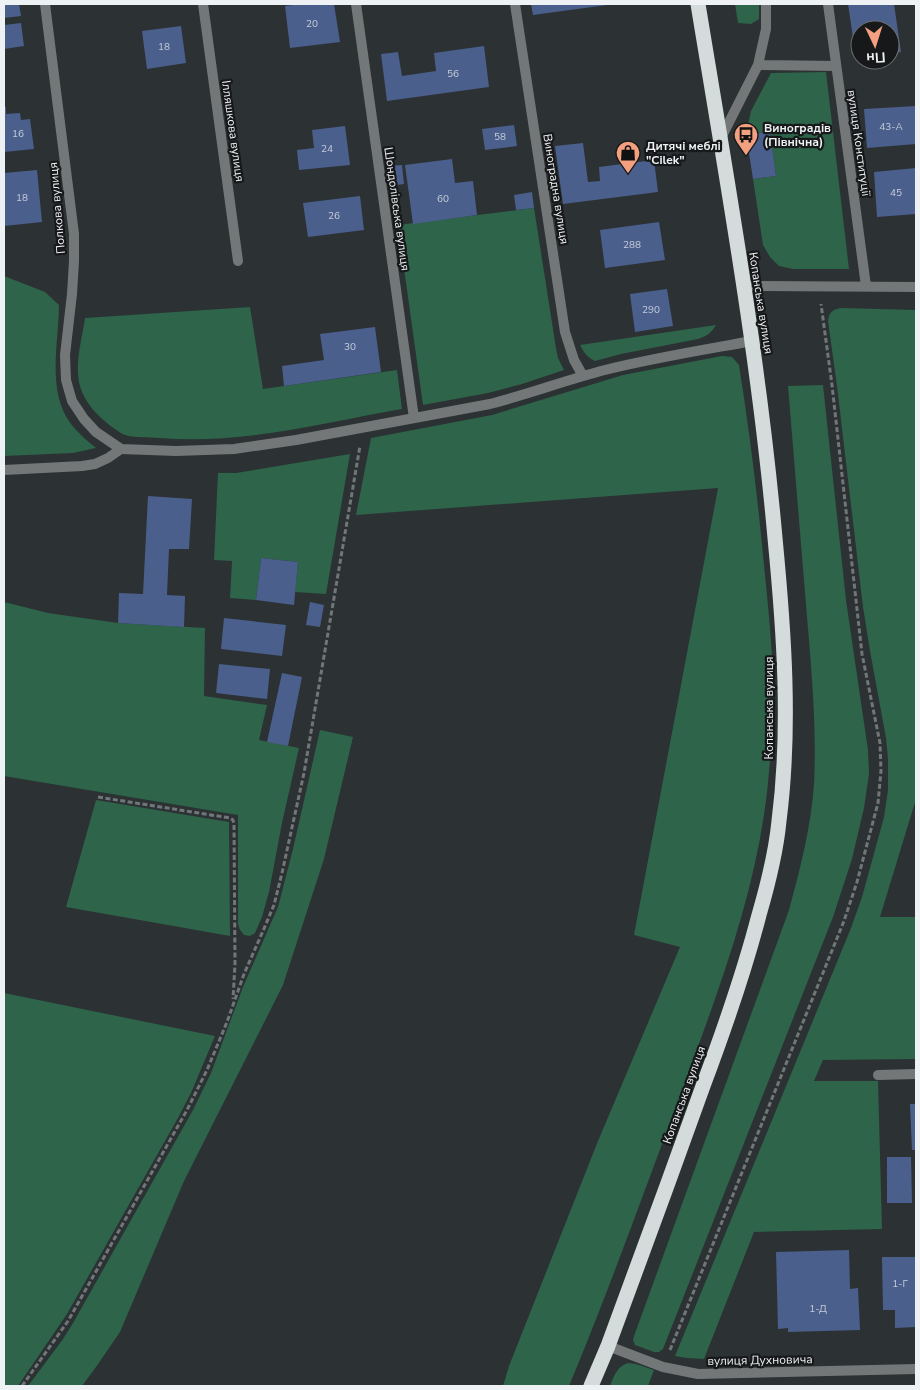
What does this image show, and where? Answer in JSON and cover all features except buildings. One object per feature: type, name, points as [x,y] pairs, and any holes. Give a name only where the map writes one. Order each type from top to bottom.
[{"type":"highway","name":"Копанська вулиця","points":[[591,1386],[608,1346],[738,989],[770,877],[779,823],[784,776],[784,645],[764,432],[744,286],[698,4]]},
{"type":"street","name":"Полкова вулиця","points":[[44,4],[74,234],[72,294],[65,355],[66,380],[72,401],[84,419],[96,432],[121,449]]},
{"type":"street","name":"Ілляшкова вулиця","points":[[203,4],[238,261]]},
{"type":"street","name":"Шондолівська вулиця","points":[[356,4],[414,418]]},
{"type":"street","name":"Виноградна вулиця","points":[[515,4],[565,332],[574,360],[582,376]]},
{"type":"street","points":[[720,139],[758,65],[766,30],[766,4]]},
{"type":"street","name":"вулиця Конституції","points":[[828,4],[866,286]]},
{"type":"street","points":[[758,65],[836,66]]},
{"type":"street","points":[[744,286],[916,286]]},
{"type":"street","points":[[4,470],[96,464],[121,449],[176,451],[234,449],[296,440],[506,400],[582,376],[635,363],[752,341]]},
{"type":"street","points":[[878,1075],[916,1074]]},
{"type":"street","name":"вулиця Духновича","points":[[608,1346],[663,1367],[698,1374],[916,1369]]},
{"type":"path","points":[[663,1367],[844,921],[878,803],[881,771],[880,743],[862,654],[832,385],[818,286]]},
{"type":"path","points":[[22,1386],[68,1321],[188,1110],[207,1070],[244,974],[274,905],[304,773],[364,428]]},
{"type":"path","points":[[98,796],[233,820],[235,941],[233,1004]]},
{"type":"green space","points":[[735,4],[759,4],[759,19],[751,24],[738,23]]},
{"type":"green space","points":[[826,72],[849,269],[793,269],[779,266],[770,257],[763,245],[753,179],[776,176],[770,132],[746,134],[751,111],[771,73]]},
{"type":"green space","points":[[534,208],[556,348],[558,358],[564,370],[488,393],[423,405],[398,225]]},
{"type":"green space","points":[[4,276],[45,292],[59,305],[56,382],[59,397],[63,411],[71,424],[96,448],[73,453],[4,456]]},
{"type":"green space","points":[[250,307],[263,389],[397,370],[402,409],[251,436],[190,439],[137,437],[124,435],[109,425],[98,415],[84,396],[79,382],[78,366],[85,318]]},
{"type":"green space","points":[[841,308],[916,310],[916,799],[880,917],[916,917],[916,1059],[823,1060],[814,1081],[878,1081],[882,1229],[754,1232],[704,1359],[687,1358],[675,1356],[851,928],[862,897],[884,817],[888,790],[886,738],[863,607],[828,321],[829,315],[832,312]]},
{"type":"green space","points":[[716,325],[712,331],[698,339],[595,361],[586,354],[580,345]]},
{"type":"green space","points":[[722,356],[732,357],[739,365],[758,507],[772,650],[772,740],[764,814],[757,855],[736,936],[710,1015],[626,1241],[569,1386],[503,1386],[509,1366],[598,1141],[680,947],[634,935],[718,488],[356,515],[371,438],[492,415],[623,375]]},
{"type":"green space","points":[[823,385],[846,600],[868,750],[869,774],[864,808],[852,859],[833,917],[663,1349],[659,1352],[654,1352],[635,1345],[634,1336],[789,910],[808,832],[814,784],[814,717],[788,386]]},
{"type":"green space","points":[[350,454],[326,594],[295,592],[298,562],[261,558],[256,600],[230,598],[232,561],[214,560],[218,473],[236,473]]},
{"type":"green space","points":[[4,602],[48,613],[118,623],[205,628],[204,696],[267,705],[259,740],[299,748],[269,892],[255,933],[250,936],[244,935],[238,924],[238,815],[4,776]]},
{"type":"green space","points":[[320,730],[353,737],[324,859],[283,985],[184,1181],[120,1332],[82,1386],[28,1386],[73,1323],[193,1110],[211,1073],[243,987],[278,907]]},
{"type":"green space","points":[[96,800],[229,822],[230,936],[66,907]]},
{"type":"green space","points":[[4,993],[215,1036],[191,1093],[178,1118],[67,1314],[18,1386],[4,1386]]},
{"type":"green space","points":[[628,1363],[654,1370],[648,1386],[610,1386],[619,1369]]},
{"type":"place","name":"Виноградів (Північна)","points":[[746,156]]},
{"type":"place","name":"Дитячі меблі \"Cilek\"","points":[[628,174]]}]
